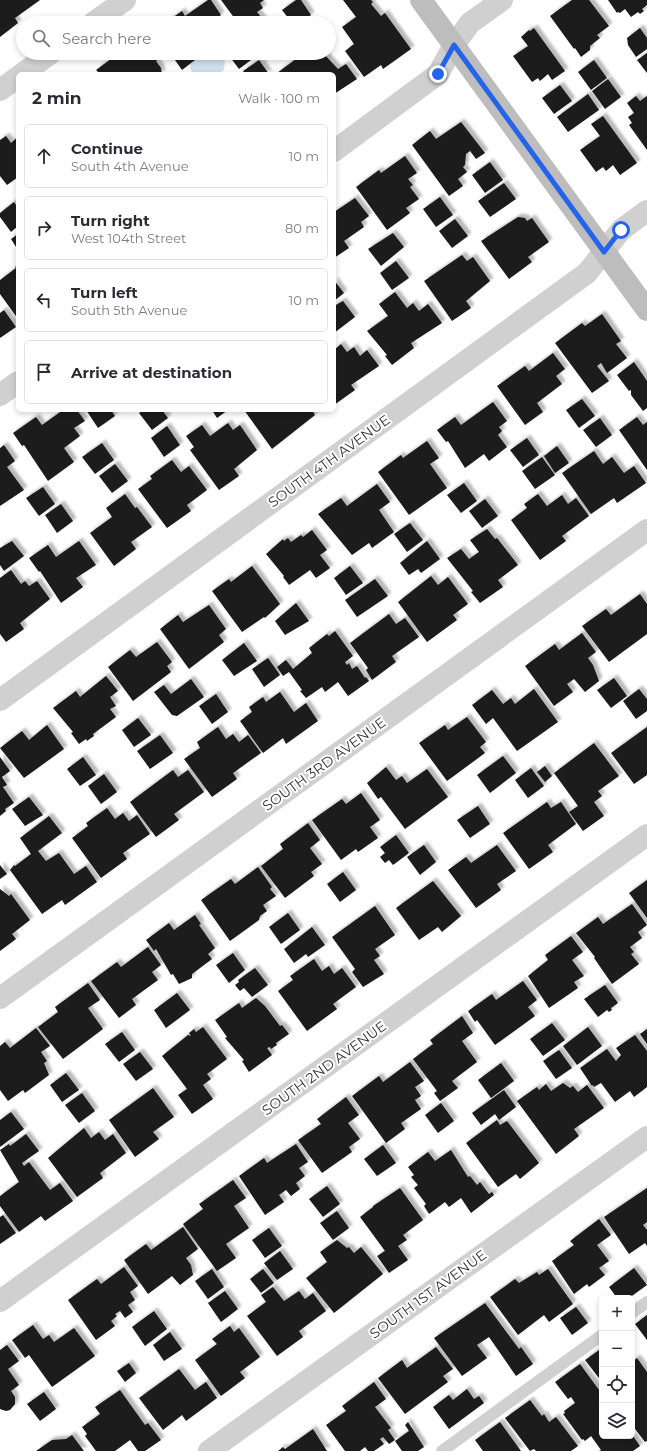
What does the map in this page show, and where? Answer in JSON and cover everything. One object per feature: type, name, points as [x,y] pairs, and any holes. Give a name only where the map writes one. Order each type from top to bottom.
[{"type":"street","points":[[103,16],[125,0]]},
{"type":"street","points":[[421,0],[647,310]]},
{"type":"street","points":[[336,149],[438,74],[454,45],[470,23],[502,0]]},
{"type":"street","points":[[25,72],[41,60]]},
{"type":"street","points":[[0,90],[16,78]]},
{"type":"street","name":"SOUTH 4TH AVENUE","points":[[0,700],[587,273],[621,230],[647,211]]},
{"type":"street","points":[[0,395],[16,383]]},
{"type":"street","name":"SOUTH 3RD AVENUE","points":[[0,998],[647,530]]},
{"type":"street","name":"SOUTH 2ND AVENUE","points":[[0,1301],[647,835]]},
{"type":"street","name":"SOUTH 1ST AVENUE","points":[[209,1451],[647,1137]]},
{"type":"lane","points":[[635,1311],[647,1302]]},
{"type":"lane","points":[[442,1451],[599,1337]]},
{"type":"water","points":[[194,60],[225,61],[224,70],[220,72],[192,72],[190,68],[191,62]]},
{"type":"building","points":[[0,0],[40,0],[16,16],[16,25],[0,37]]},
{"type":"building","points":[[208,0],[211,0],[221,15],[220,16],[185,16]]},
{"type":"building","points":[[221,0],[264,0],[260,3],[263,8],[257,12],[260,16],[233,16]]},
{"type":"building","points":[[296,0],[301,0],[311,15],[287,16],[282,10]]},
{"type":"building","points":[[343,0],[371,0],[373,2],[371,4],[381,16],[385,13],[411,49],[383,69],[381,65],[364,77],[345,51],[354,44],[342,27],[356,17]]},
{"type":"building","points":[[572,0],[589,0],[609,26],[597,35],[600,38],[590,46],[590,50],[581,57],[550,16]]},
{"type":"building","points":[[608,0],[647,0],[647,5],[642,9],[644,11],[640,14],[638,12],[631,17],[625,9],[620,13],[617,13]]},
{"type":"building","points":[[182,11],[185,16],[175,16]]},
{"type":"building","points":[[534,28],[565,71],[552,80],[548,74],[540,81],[538,78],[532,82],[513,56],[528,46],[521,37],[529,30],[530,31]]},
{"type":"building","points":[[640,28],[647,38],[647,49],[636,57],[628,45],[627,38]]},
{"type":"building","points":[[647,53],[647,73],[637,60]]},
{"type":"building","points":[[110,60],[157,60],[156,61],[161,68],[162,72],[98,72],[96,70]]},
{"type":"building","points":[[175,60],[195,60],[182,70]]},
{"type":"building","points":[[232,60],[251,60],[239,69]]},
{"type":"building","points":[[259,60],[268,72],[244,72]]},
{"type":"building","points":[[295,60],[330,60],[338,69],[346,64],[357,79],[336,93],[336,72],[278,72]]},
{"type":"building","points":[[594,60],[607,78],[591,90],[578,72]]},
{"type":"building","points":[[608,79],[621,97],[605,109],[592,91]]},
{"type":"building","points":[[560,85],[572,101],[554,114],[542,98]]},
{"type":"building","points":[[588,94],[599,110],[568,132],[557,117]]},
{"type":"building","points":[[636,96],[640,101],[647,96],[647,150],[629,125],[632,123],[628,117],[634,113],[627,103]]},
{"type":"building","points":[[603,116],[637,163],[620,175],[613,165],[606,171],[603,167],[596,172],[580,150],[600,136],[591,124]]},
{"type":"building","points":[[461,122],[485,153],[476,159],[470,151],[466,154],[465,165],[463,167],[467,172],[458,179],[463,186],[449,196],[412,145],[430,131],[436,139]]},
{"type":"building","points":[[6,136],[11,143],[16,139],[16,178],[7,185],[0,176],[0,140]]},
{"type":"building","points":[[405,156],[417,173],[408,179],[413,185],[410,187],[419,199],[406,208],[410,213],[387,230],[356,187],[379,170],[381,173]]},
{"type":"building","points":[[490,162],[503,180],[485,193],[472,175]]},
{"type":"building","points":[[504,183],[516,199],[490,217],[478,201]]},
{"type":"building","points":[[440,197],[453,215],[436,227],[423,209]]},
{"type":"building","points":[[355,198],[369,216],[361,222],[364,227],[344,241],[349,248],[336,257],[336,211]]},
{"type":"building","points":[[14,202],[16,205],[16,228],[11,232],[0,217],[0,213]]},
{"type":"building","points":[[518,217],[525,218],[527,221],[532,218],[549,242],[528,257],[532,262],[509,279],[481,241]]},
{"type":"building","points":[[455,219],[468,236],[452,248],[439,231]]},
{"type":"building","points":[[393,233],[404,247],[381,266],[368,249]]},
{"type":"building","points":[[16,235],[16,247],[11,239]]},
{"type":"building","points":[[462,255],[467,261],[473,257],[490,281],[466,301],[471,308],[452,321],[424,281]]},
{"type":"building","points":[[396,261],[409,278],[392,290],[380,273]]},
{"type":"building","points":[[16,268],[16,316],[0,294],[0,280]]},
{"type":"building","points":[[336,283],[344,293],[336,299]]},
{"type":"building","points":[[395,292],[407,308],[413,303],[419,311],[428,304],[442,323],[411,343],[414,348],[392,365],[385,356],[387,355],[367,331],[388,316],[379,304]]},
{"type":"building","points":[[343,301],[355,317],[336,331],[336,305]]},
{"type":"building","points":[[4,310],[16,327],[0,338],[0,313]]},
{"type":"building","points":[[602,314],[621,341],[616,344],[627,358],[607,373],[601,363],[597,366],[609,381],[592,393],[555,343],[582,323],[585,326]]},
{"type":"building","points":[[341,344],[347,352],[354,347],[360,356],[367,350],[379,366],[351,385],[355,390],[336,404],[336,348]]},
{"type":"building","points":[[553,353],[565,369],[556,376],[562,384],[537,403],[543,412],[525,425],[497,386],[525,366],[529,371]]},
{"type":"building","points":[[634,362],[647,381],[647,408],[643,411],[631,395],[631,390],[629,391],[617,375]]},
{"type":"building","points":[[582,399],[595,416],[579,428],[566,410]]},
{"type":"building","points":[[493,402],[507,421],[499,427],[502,431],[498,435],[507,447],[489,461],[484,454],[465,468],[448,441],[446,442],[437,430],[455,417],[461,425]]},
{"type":"building","points":[[60,412],[78,412],[85,421],[74,428],[80,436],[64,448],[74,462],[48,481],[24,445],[22,446],[13,433],[36,417],[42,425]]},
{"type":"building","points":[[87,412],[112,412],[115,416],[98,428]]},
{"type":"building","points":[[164,412],[168,418],[152,430],[139,413]]},
{"type":"building","points":[[213,412],[225,412],[217,418]]},
{"type":"building","points":[[245,412],[313,412],[315,415],[272,449]]},
{"type":"building","points":[[637,417],[643,425],[647,422],[647,470],[619,430]]},
{"type":"building","points":[[600,418],[612,435],[596,447],[583,430]]},
{"type":"building","points":[[228,423],[233,430],[240,425],[257,450],[234,469],[239,476],[219,490],[190,450],[194,447],[186,436],[202,425],[210,436]]},
{"type":"building","points":[[167,426],[180,445],[164,457],[151,438]]},
{"type":"building","points":[[527,438],[539,455],[523,467],[510,450]]},
{"type":"building","points":[[427,441],[439,458],[430,464],[447,488],[409,515],[378,472],[401,455],[403,458]]},
{"type":"building","points":[[102,443],[114,460],[95,474],[82,457]]},
{"type":"building","points":[[4,445],[15,461],[7,467],[24,490],[0,506],[0,448]]},
{"type":"building","points":[[557,446],[569,463],[555,473],[544,456]]},
{"type":"building","points":[[594,451],[603,464],[612,457],[624,473],[634,466],[646,483],[617,503],[614,498],[591,514],[562,473]]},
{"type":"building","points":[[542,457],[555,475],[535,489],[522,471]]},
{"type":"building","points":[[172,460],[181,472],[189,466],[207,490],[187,505],[191,511],[167,528],[138,489],[152,479],[150,476]]},
{"type":"building","points":[[115,464],[128,481],[112,493],[99,476]]},
{"type":"building","points":[[464,483],[477,501],[461,513],[447,495]]},
{"type":"building","points":[[377,484],[390,502],[379,510],[394,532],[372,548],[369,543],[352,555],[318,514],[341,498],[347,506]]},
{"type":"building","points":[[43,487],[55,504],[39,516],[26,498]]},
{"type":"building","points":[[125,494],[152,527],[131,542],[136,549],[114,566],[90,533],[112,517],[106,508]]},
{"type":"building","points":[[538,494],[547,506],[562,495],[568,504],[576,498],[589,516],[562,536],[566,541],[540,560],[511,520],[527,508],[524,504]]},
{"type":"building","points":[[485,499],[498,516],[482,528],[469,511]]},
{"type":"building","points":[[61,504],[73,521],[57,533],[45,515]]},
{"type":"building","points":[[410,523],[423,540],[407,552],[394,534]]},
{"type":"building","points":[[487,529],[495,539],[497,538],[518,565],[498,580],[503,587],[480,603],[471,592],[473,591],[447,558],[461,549],[469,559],[479,552],[470,540]]},
{"type":"building","points":[[312,530],[327,550],[320,555],[330,568],[316,578],[310,570],[289,585],[283,577],[284,576],[266,554],[283,539],[284,541],[288,538],[291,542],[301,535],[303,537]]},
{"type":"building","points":[[12,541],[24,556],[4,571],[0,565],[0,548]]},
{"type":"building","points":[[79,541],[96,565],[76,578],[83,587],[61,603],[40,571],[39,572],[29,558],[48,545],[56,557]]},
{"type":"building","points":[[427,541],[440,559],[421,573],[418,569],[409,575],[400,563]]},
{"type":"building","points":[[252,566],[280,604],[265,618],[264,617],[242,632],[212,591],[229,579],[231,582]]},
{"type":"building","points":[[350,566],[363,583],[346,595],[334,578]]},
{"type":"building","points":[[11,570],[21,584],[25,581],[29,586],[37,581],[50,599],[20,623],[24,629],[6,642],[0,634],[0,578]]},
{"type":"building","points":[[431,576],[438,585],[448,577],[468,604],[453,615],[457,620],[427,642],[398,602]]},
{"type":"building","points":[[375,579],[388,596],[357,617],[345,600]]},
{"type":"building","points":[[640,594],[647,604],[647,634],[609,662],[582,626],[606,609],[611,615]]},
{"type":"building","points":[[296,603],[309,621],[285,635],[275,621]]},
{"type":"building","points":[[209,605],[226,629],[219,635],[224,642],[189,669],[160,629],[178,615],[183,622]]},
{"type":"building","points":[[389,614],[396,624],[405,618],[419,637],[392,656],[396,662],[372,680],[366,670],[368,668],[350,643]]},
{"type":"building","points":[[335,631],[353,656],[345,662],[347,665],[349,663],[352,669],[357,666],[365,678],[366,677],[369,681],[348,696],[338,682],[325,692],[322,687],[306,698],[289,672],[283,676],[277,667],[286,660],[293,669],[312,653],[309,648],[327,634],[329,636]]},
{"type":"building","points":[[582,633],[596,652],[588,658],[593,665],[599,681],[585,692],[574,679],[567,684],[573,692],[554,706],[525,666],[555,644],[559,650]]},
{"type":"building","points":[[157,642],[172,662],[167,666],[171,672],[133,701],[108,667],[130,650],[136,657]]},
{"type":"building","points":[[244,643],[257,661],[234,676],[222,660]]},
{"type":"building","points":[[268,658],[280,675],[264,687],[252,669]]},
{"type":"building","points":[[106,676],[118,691],[110,697],[116,706],[110,709],[116,717],[93,734],[94,736],[79,744],[71,733],[73,732],[53,708],[76,691],[80,697]]},
{"type":"building","points":[[614,678],[627,696],[611,708],[597,690]]},
{"type":"building","points":[[191,679],[204,697],[177,716],[172,715],[154,692],[164,685],[171,694]]},
{"type":"building","points":[[534,689],[558,722],[517,751],[493,718],[486,724],[472,705],[492,690],[503,704],[511,698],[515,704]]},
{"type":"building","points":[[639,689],[647,699],[647,711],[636,719],[623,701]]},
{"type":"building","points":[[280,692],[294,712],[306,703],[318,721],[286,744],[283,738],[263,753],[240,721],[252,712],[249,707],[263,697],[266,702]]},
{"type":"building","points":[[216,694],[228,712],[212,724],[199,706]]},
{"type":"building","points":[[467,717],[486,742],[480,747],[485,753],[447,781],[419,743],[445,725],[448,730]]},
{"type":"building","points":[[138,718],[151,735],[134,747],[122,730]]},
{"type":"building","points":[[47,725],[64,749],[24,778],[0,748],[22,731],[29,740]]},
{"type":"building","points":[[218,727],[226,739],[233,734],[239,742],[248,735],[261,753],[233,773],[237,779],[212,797],[184,759],[200,748],[197,742]]},
{"type":"building","points":[[647,727],[647,775],[634,784],[611,753]]},
{"type":"building","points":[[160,735],[173,753],[150,769],[137,751]]},
{"type":"building","points":[[594,743],[619,776],[598,791],[602,796],[594,802],[604,816],[583,831],[569,812],[578,806],[554,773]]},
{"type":"building","points":[[503,756],[516,773],[490,793],[477,775]]},
{"type":"building","points":[[0,757],[10,771],[2,777],[7,785],[3,787],[14,803],[5,809],[6,811],[0,816]]},
{"type":"building","points":[[83,757],[96,775],[80,786],[67,769]]},
{"type":"building","points":[[545,766],[552,776],[545,782],[537,772]]},
{"type":"building","points":[[386,767],[396,780],[402,776],[407,783],[427,769],[448,797],[405,829],[381,797],[378,799],[367,783]]},
{"type":"building","points":[[531,768],[544,786],[528,798],[515,780]]},
{"type":"building","points":[[173,770],[178,777],[188,770],[204,792],[174,814],[179,820],[156,837],[130,802]]},
{"type":"building","points":[[104,774],[117,792],[101,804],[88,786]]},
{"type":"building","points":[[361,793],[380,820],[370,827],[378,838],[358,852],[356,849],[341,860],[312,820],[342,799],[346,804]]},
{"type":"building","points":[[29,797],[43,815],[25,826],[12,809]]},
{"type":"building","points":[[547,802],[551,808],[561,802],[576,824],[548,845],[553,852],[529,869],[503,833]]},
{"type":"building","points":[[478,806],[490,824],[470,838],[457,820]]},
{"type":"building","points":[[107,808],[115,819],[123,813],[129,821],[137,815],[150,834],[123,853],[127,859],[101,878],[72,838],[88,826],[86,823]]},
{"type":"building","points":[[49,816],[62,833],[38,851],[46,861],[59,853],[74,874],[86,866],[97,882],[65,905],[62,900],[42,914],[10,870],[14,865],[15,866],[31,854],[20,838]]},
{"type":"building","points":[[308,823],[320,840],[310,848],[322,864],[311,872],[314,876],[285,898],[261,866],[283,849],[280,844]]},
{"type":"building","points":[[396,835],[409,853],[393,865],[389,860],[385,863],[380,857],[385,853],[380,847]]},
{"type":"building","points":[[424,845],[436,862],[420,875],[407,857]]},
{"type":"building","points":[[497,845],[516,871],[497,884],[501,890],[476,908],[448,870],[466,857],[471,863]]},
{"type":"building","points":[[0,865],[7,874],[0,879]]},
{"type":"building","points":[[258,867],[272,887],[270,889],[276,896],[263,905],[267,911],[260,916],[259,920],[230,941],[201,900],[231,879],[235,884]]},
{"type":"building","points":[[343,872],[356,890],[340,902],[327,884]]},
{"type":"building","points":[[647,880],[647,918],[629,893]]},
{"type":"building","points":[[433,881],[461,916],[442,932],[438,927],[419,940],[396,908]]},
{"type":"building","points":[[0,889],[9,896],[11,894],[30,920],[12,934],[16,939],[0,951]]},
{"type":"building","points":[[632,904],[647,925],[638,932],[642,938],[630,947],[634,952],[631,954],[639,964],[612,984],[594,958],[595,957],[576,933],[598,917],[603,924]]},
{"type":"building","points":[[375,906],[395,935],[375,949],[380,956],[374,960],[384,974],[363,987],[352,972],[355,969],[332,937]]},
{"type":"building","points":[[288,913],[300,930],[281,944],[269,927]]},
{"type":"building","points":[[195,915],[201,924],[199,925],[215,948],[208,954],[212,959],[192,974],[192,978],[179,984],[173,974],[171,975],[156,949],[154,951],[146,940],[169,923],[174,930]]},
{"type":"building","points":[[312,927],[325,945],[308,957],[306,954],[294,963],[284,949]]},
{"type":"building","points":[[571,936],[583,952],[572,960],[584,976],[574,982],[578,988],[549,1008],[528,976],[548,960],[545,955]]},
{"type":"building","points":[[148,947],[161,965],[152,972],[158,980],[132,999],[136,1005],[119,1018],[91,981],[117,962],[121,967]]},
{"type":"building","points":[[233,953],[245,970],[229,983],[216,965]]},
{"type":"building","points":[[314,959],[322,971],[329,966],[334,974],[342,968],[356,987],[333,1004],[337,1009],[307,1031],[278,991],[293,980],[290,976]]},
{"type":"building","points":[[255,968],[268,985],[252,997],[244,988],[240,991],[235,985],[239,982],[238,980]]},
{"type":"building","points":[[523,981],[537,1000],[528,1007],[535,1016],[495,1045],[477,1020],[475,1022],[468,1011],[492,994],[496,1000]]},
{"type":"building","points":[[88,983],[100,1000],[88,1008],[103,1029],[63,1059],[38,1027],[58,1012],[55,1007]]},
{"type":"building","points":[[605,985],[618,1003],[611,1008],[612,1010],[609,1012],[607,1010],[598,1017],[584,999]]},
{"type":"building","points":[[177,993],[190,1010],[166,1028],[154,1010]]},
{"type":"building","points":[[256,998],[265,1006],[280,1026],[282,1025],[289,1034],[276,1043],[277,1045],[271,1049],[270,1047],[267,1048],[272,1055],[249,1072],[242,1061],[244,1060],[225,1038],[227,1037],[215,1020],[239,1003],[242,1008]]},
{"type":"building","points":[[462,1016],[473,1033],[462,1041],[477,1062],[452,1081],[458,1088],[440,1101],[434,1093],[437,1091],[413,1059],[433,1044],[430,1040]]},
{"type":"building","points":[[552,1023],[565,1040],[543,1056],[530,1039]]},
{"type":"building","points":[[203,1027],[227,1059],[207,1074],[211,1079],[203,1085],[213,1099],[192,1114],[178,1095],[187,1089],[162,1056],[188,1035],[191,1036],[189,1033],[194,1029],[196,1032]]},
{"type":"building","points":[[588,1027],[602,1046],[577,1065],[563,1046]]},
{"type":"building","points":[[36,1028],[50,1046],[41,1052],[47,1061],[44,1063],[49,1075],[25,1093],[23,1090],[8,1101],[0,1090],[0,1046],[5,1042],[10,1048]]},
{"type":"building","points":[[647,1029],[647,1044],[640,1034]]},
{"type":"building","points":[[122,1032],[135,1050],[119,1062],[105,1044]]},
{"type":"building","points":[[635,1035],[647,1051],[647,1087],[634,1097],[630,1091],[615,1102],[601,1083],[594,1087],[593,1085],[592,1086],[580,1068],[607,1049],[616,1061],[621,1055],[616,1048]]},
{"type":"building","points":[[559,1050],[572,1068],[556,1079],[543,1061]]},
{"type":"building","points":[[140,1052],[153,1069],[136,1081],[123,1064]]},
{"type":"building","points":[[410,1062],[424,1081],[415,1087],[421,1096],[415,1100],[421,1109],[401,1123],[405,1129],[386,1143],[352,1096],[379,1076],[383,1082]]},
{"type":"building","points":[[501,1063],[514,1081],[491,1098],[478,1080]]},
{"type":"building","points":[[66,1073],[79,1090],[62,1102],[50,1085]]},
{"type":"building","points":[[563,1083],[570,1088],[573,1086],[578,1092],[587,1085],[604,1108],[574,1129],[579,1136],[556,1154],[517,1101],[537,1087],[539,1090],[546,1084],[551,1091]]},
{"type":"building","points":[[153,1088],[174,1117],[153,1132],[159,1139],[135,1157],[109,1120]]},
{"type":"building","points":[[504,1090],[516,1107],[499,1120],[495,1114],[481,1125],[472,1113]]},
{"type":"building","points":[[82,1093],[95,1111],[79,1123],[65,1105]]},
{"type":"building","points":[[346,1097],[359,1115],[348,1123],[360,1139],[349,1147],[352,1152],[322,1173],[298,1140],[321,1124],[317,1119]]},
{"type":"building","points":[[441,1103],[454,1121],[438,1133],[425,1115]]},
{"type":"building","points":[[11,1112],[24,1129],[0,1147],[0,1120]]},
{"type":"building","points":[[497,1120],[500,1125],[507,1121],[539,1163],[520,1179],[516,1174],[498,1187],[466,1143]]},
{"type":"building","points":[[84,1128],[91,1138],[99,1132],[105,1140],[113,1134],[126,1153],[100,1173],[103,1178],[77,1197],[48,1158]]},
{"type":"building","points":[[26,1134],[39,1151],[22,1163],[24,1166],[29,1162],[50,1190],[60,1183],[73,1201],[45,1221],[41,1216],[19,1232],[0,1206],[0,1196],[19,1182],[0,1150],[9,1144],[10,1146]]},
{"type":"building","points":[[296,1144],[308,1162],[299,1168],[305,1176],[296,1183],[300,1189],[291,1196],[286,1190],[279,1195],[284,1202],[265,1215],[239,1176],[264,1158],[267,1163]]},
{"type":"building","points":[[383,1145],[396,1163],[377,1176],[364,1159]]},
{"type":"building","points":[[451,1150],[468,1177],[470,1176],[477,1185],[480,1182],[489,1194],[492,1192],[494,1195],[471,1213],[461,1198],[449,1207],[445,1202],[429,1214],[424,1206],[426,1204],[414,1188],[418,1185],[411,1177],[414,1175],[408,1167],[428,1152],[435,1161]]},
{"type":"building","points":[[233,1180],[246,1198],[234,1206],[249,1228],[226,1244],[236,1258],[217,1271],[183,1224],[203,1209],[199,1204]]},
{"type":"building","points":[[327,1186],[340,1204],[323,1217],[309,1199]]},
{"type":"building","points":[[400,1188],[423,1220],[403,1235],[407,1240],[398,1246],[408,1260],[389,1273],[377,1256],[385,1251],[360,1217],[373,1206]]},
{"type":"building","points":[[647,1188],[647,1222],[643,1225],[647,1230],[647,1246],[645,1243],[629,1254],[604,1217]]},
{"type":"building","points":[[337,1211],[349,1228],[333,1240],[320,1223]]},
{"type":"building","points":[[3,1215],[16,1233],[0,1244],[0,1217]]},
{"type":"building","points":[[599,1219],[611,1235],[597,1245],[609,1261],[599,1268],[605,1275],[589,1287],[587,1284],[574,1294],[552,1261],[574,1245],[570,1241]]},
{"type":"building","points":[[183,1227],[198,1249],[186,1258],[191,1265],[193,1275],[180,1285],[172,1276],[148,1294],[124,1260],[146,1244],[151,1250]]},
{"type":"building","points":[[269,1228],[282,1246],[265,1258],[252,1240]]},
{"type":"building","points":[[337,1240],[347,1248],[349,1247],[354,1253],[361,1247],[383,1274],[334,1313],[306,1278],[327,1262],[320,1252]]},
{"type":"building","points":[[280,1251],[293,1269],[277,1280],[264,1263]]},
{"type":"building","points":[[124,1267],[138,1286],[130,1292],[135,1300],[128,1305],[133,1312],[125,1318],[120,1311],[115,1314],[117,1316],[111,1321],[115,1326],[96,1340],[68,1300],[97,1279],[101,1284]]},
{"type":"building","points":[[634,1268],[647,1285],[633,1295],[615,1295],[609,1287]]},
{"type":"building","points":[[212,1269],[224,1287],[208,1299],[195,1281]]},
{"type":"building","points":[[263,1269],[274,1283],[261,1293],[250,1279]]},
{"type":"building","points":[[548,1269],[573,1304],[549,1322],[544,1315],[518,1335],[490,1297],[515,1279],[519,1283],[537,1272],[539,1275]]},
{"type":"building","points":[[273,1287],[284,1301],[299,1291],[305,1299],[313,1293],[326,1311],[299,1331],[303,1337],[277,1356],[247,1316],[266,1302],[261,1295]]},
{"type":"building","points":[[225,1291],[238,1309],[221,1322],[208,1303]]},
{"type":"building","points":[[485,1303],[519,1349],[521,1347],[533,1364],[516,1376],[489,1337],[477,1345],[487,1358],[462,1376],[434,1338]]},
{"type":"building","points":[[576,1307],[588,1323],[572,1335],[560,1318]]},
{"type":"building","points":[[154,1311],[167,1329],[145,1346],[132,1327]]},
{"type":"building","points":[[647,1315],[647,1340],[635,1324]]},
{"type":"building","points":[[33,1325],[43,1339],[49,1335],[54,1342],[74,1328],[95,1356],[52,1387],[29,1355],[25,1358],[12,1340]]},
{"type":"building","points":[[230,1326],[234,1332],[239,1328],[260,1357],[240,1372],[245,1378],[221,1396],[195,1360],[217,1344],[212,1339]]},
{"type":"building","points":[[170,1332],[182,1349],[164,1361],[153,1345]]},
{"type":"building","points":[[7,1345],[19,1361],[8,1369],[19,1385],[11,1391],[15,1397],[15,1404],[10,1410],[6,1411],[0,1409],[0,1350]]},
{"type":"building","points":[[436,1347],[453,1369],[443,1376],[448,1382],[405,1414],[378,1378],[402,1360],[407,1368]]},
{"type":"building","points":[[599,1350],[599,1378],[585,1360]]},
{"type":"building","points":[[637,1358],[647,1372],[647,1441],[645,1442],[635,1429],[635,1360]]},
{"type":"building","points":[[129,1363],[136,1373],[125,1382],[117,1371]]},
{"type":"building","points":[[580,1364],[599,1390],[599,1439],[635,1439],[640,1446],[633,1451],[599,1451],[601,1450],[591,1436],[585,1441],[583,1439],[582,1440],[563,1414],[565,1413],[564,1411],[575,1403],[571,1397],[568,1399],[555,1382]]},
{"type":"building","points":[[179,1369],[195,1390],[206,1382],[217,1398],[186,1421],[182,1415],[163,1430],[139,1398]]},
{"type":"building","points":[[374,1382],[386,1399],[375,1407],[391,1428],[388,1430],[395,1440],[389,1444],[383,1437],[380,1439],[384,1444],[374,1451],[368,1451],[365,1447],[360,1451],[345,1451],[326,1425],[346,1411],[342,1406]]},
{"type":"building","points":[[467,1389],[474,1399],[479,1396],[484,1403],[449,1429],[433,1407],[449,1395],[453,1400]]},
{"type":"building","points":[[120,1390],[145,1425],[148,1423],[161,1440],[145,1451],[138,1451],[130,1440],[115,1451],[96,1451],[85,1436],[87,1434],[82,1427],[100,1414],[95,1407]]},
{"type":"building","points":[[44,1392],[56,1409],[40,1421],[27,1404]]},
{"type":"building","points":[[530,1400],[542,1416],[544,1414],[549,1422],[556,1417],[578,1446],[571,1451],[536,1451],[534,1449],[530,1451],[505,1418]]},
{"type":"building","points":[[408,1422],[424,1447],[418,1451],[402,1451],[395,1441],[409,1431],[405,1425]]},
{"type":"building","points":[[500,1422],[521,1451],[483,1451],[475,1440]]},
{"type":"building","points":[[313,1429],[327,1451],[278,1451],[283,1447],[285,1449]]},
{"type":"building","points":[[72,1435],[84,1451],[36,1451],[52,1440],[66,1439]]},
{"type":"route","points":[[438,74],[454,45],[604,252],[621,230]]}]
